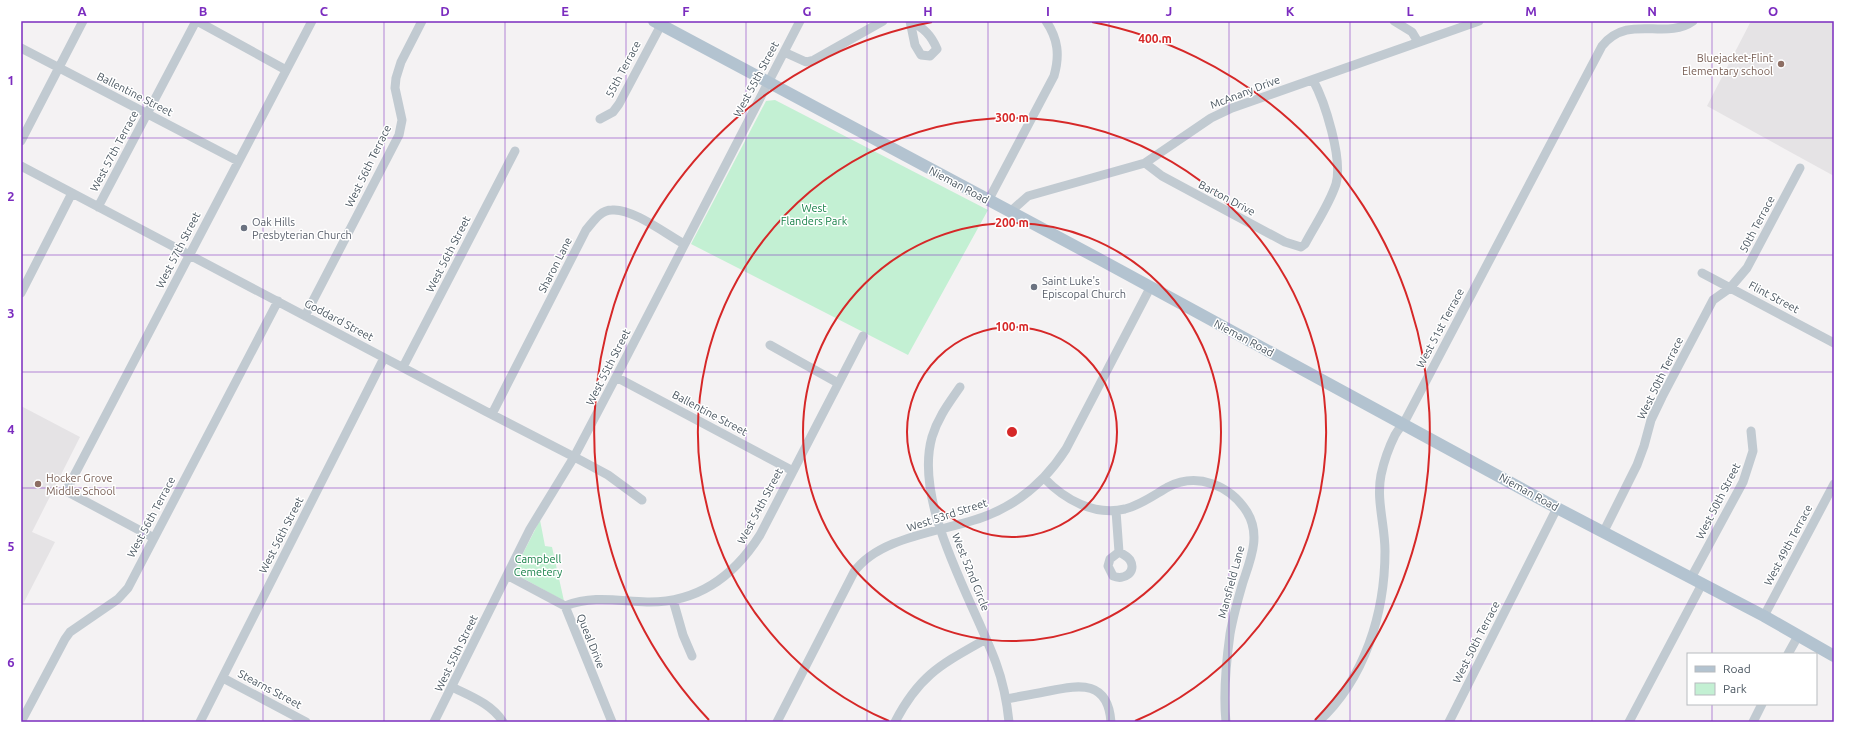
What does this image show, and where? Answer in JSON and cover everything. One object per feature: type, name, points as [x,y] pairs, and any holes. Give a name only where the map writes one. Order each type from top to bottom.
[{"type":"main road","name":"Nieman Road","points":[[657,23],[768,81],[1557,508],[1604,531],[1764,616],[1834,656]]},
{"type":"street","points":[[21,141],[83,21]]},
{"type":"street","points":[[196,21],[286,70]]},
{"type":"street","name":"West 57th Terrace","points":[[98,207],[196,21]]},
{"type":"street","name":"West 57th Street","points":[[154,538],[66,491],[312,21]]},
{"type":"street","name":"West 56th Terrace","points":[[305,316],[399,136],[402,120],[395,88],[396,78],[401,62],[422,21]]},
{"type":"street","name":"West 55th Street","points":[[434,722],[530,529],[574,457],[800,21]]},
{"type":"street","points":[[784,52],[806,62],[814,60],[883,21]]},
{"type":"street","points":[[988,201],[1054,76],[1058,58],[1057,45],[1052,31],[1046,21]]},
{"type":"street","points":[[1394,21],[1412,32],[1418,42]]},
{"type":"street","name":"McAnany Drive","points":[[1010,212],[1028,196],[1144,163],[1211,118],[1262,96],[1313,80],[1479,21]]},
{"type":"street","name":"West 51st Terrace","points":[[1318,722],[1331,710],[1353,678],[1368,647],[1377,618],[1384,580],[1385,550],[1380,496],[1381,476],[1386,455],[1602,46],[1607,39],[1618,32],[1628,29],[1681,27],[1693,21]]},
{"type":"street","name":"55th Terrace","points":[[600,119],[613,112],[619,104],[657,23]]},
{"type":"street","name":"Ballentine Street","points":[[21,48],[238,161]]},
{"type":"street","name":"Barton Drive","points":[[1144,163],[1162,176],[1264,231],[1285,242],[1301,246],[1305,244],[1332,193],[1338,171],[1338,160],[1325,107],[1313,80]]},
{"type":"street","name":"West 56th Street","points":[[403,367],[515,151]]},
{"type":"street","name":"Goddard Street","points":[[21,166],[608,475],[642,500]]},
{"type":"street","name":"50th Terrace","points":[[1730,288],[1747,268],[1800,168]]},
{"type":"street","name":"West 57th Terrace","points":[[21,293],[72,193]]},
{"type":"street","name":"Sharon Lane","points":[[492,414],[586,230],[599,214],[612,209],[627,212],[684,244]]},
{"type":"street","name":"Flint Street","points":[[1702,273],[1834,343]]},
{"type":"street","name":"West 53rd Street","points":[[777,722],[854,572],[860,564],[886,546],[942,530],[1000,510],[1014,502],[1044,478],[1066,449],[1150,288]]},
{"type":"street","name":"West 50th Terrace","points":[[1604,531],[1637,465],[1651,420],[1662,396],[1713,300],[1730,288]]},
{"type":"street","name":"West 56th Terrace","points":[[21,722],[70,632],[124,594],[278,301]]},
{"type":"street","name":"West 54th Street","points":[[565,606],[592,599],[609,598],[648,602],[673,600],[708,587],[723,578],[748,554],[760,535],[863,336]]},
{"type":"street","points":[[770,345],[838,383]]},
{"type":"street","name":"West 56th Street","points":[[200,722],[384,358]]},
{"type":"street","name":"Ballentine Street","points":[[616,377],[793,471]]},
{"type":"street","name":"West 52nd Circle","points":[[960,387],[941,414],[936,424],[928,460],[928,478],[932,498],[957,574],[996,663],[1006,699],[1009,722]]},
{"type":"street","name":"West 50th Street","points":[[1691,578],[1743,482],[1753,451],[1751,432]]},
{"type":"street","name":"Mansfield Lane","points":[[1044,478],[1059,492],[1073,502],[1090,508],[1116,510],[1134,506],[1176,484],[1195,480],[1209,482],[1227,491],[1239,502],[1249,516],[1254,540],[1251,559],[1243,582],[1230,634],[1226,663],[1226,722]]},
{"type":"street","name":"West 49th Terrace","points":[[1764,616],[1834,484]]},
{"type":"street","name":"West 50th Terrace","points":[[1449,722],[1557,508]]},
{"type":"street","points":[[1116,510],[1119,552]]},
{"type":"street","name":"Queal Drive","points":[[507,576],[565,606],[612,722]]},
{"type":"street","points":[[1629,722],[1702,584]]},
{"type":"street","points":[[673,600],[683,635],[692,656]]},
{"type":"street","points":[[1789,653],[1798,636]]},
{"type":"street","points":[[895,722],[913,692],[938,667],[986,639]]},
{"type":"street","name":"Stearns Street","points":[[223,678],[306,722]]},
{"type":"street","points":[[1006,699],[1077,686],[1091,688],[1101,695],[1107,702],[1111,722]]},
{"type":"street","points":[[452,687],[484,703],[498,714],[503,722]]},
{"type":"street","points":[[1753,722],[1762,705]]},
{"type":"shaded area","name":"Bluejacket-Flint Elementary school","points":[[1751,21],[1834,21],[1834,176],[1707,106]]},
{"type":"shaded area","name":"Hocker Grove Middle School","points":[[21,406],[80,437],[32,532],[55,542],[21,608]]},
{"type":"green space","name":"West Flanders Park","points":[[775,100],[988,210],[908,355],[691,244],[766,101]]},
{"type":"green space","name":"Campbell Cemetery","points":[[540,520],[545,546],[552,547],[564,601],[517,575],[515,569]]},
{"type":"place","name":"Bluejacket-Flint Elementary school","points":[[1781,64]]},
{"type":"place","name":"Oak Hills Presbyterian Church","points":[[244,228]]},
{"type":"place","name":"Saint Luke's Episcopal Church","points":[[1034,287]]},
{"type":"place","name":"Hocker Grove Middle School","points":[[38,484]]}]
